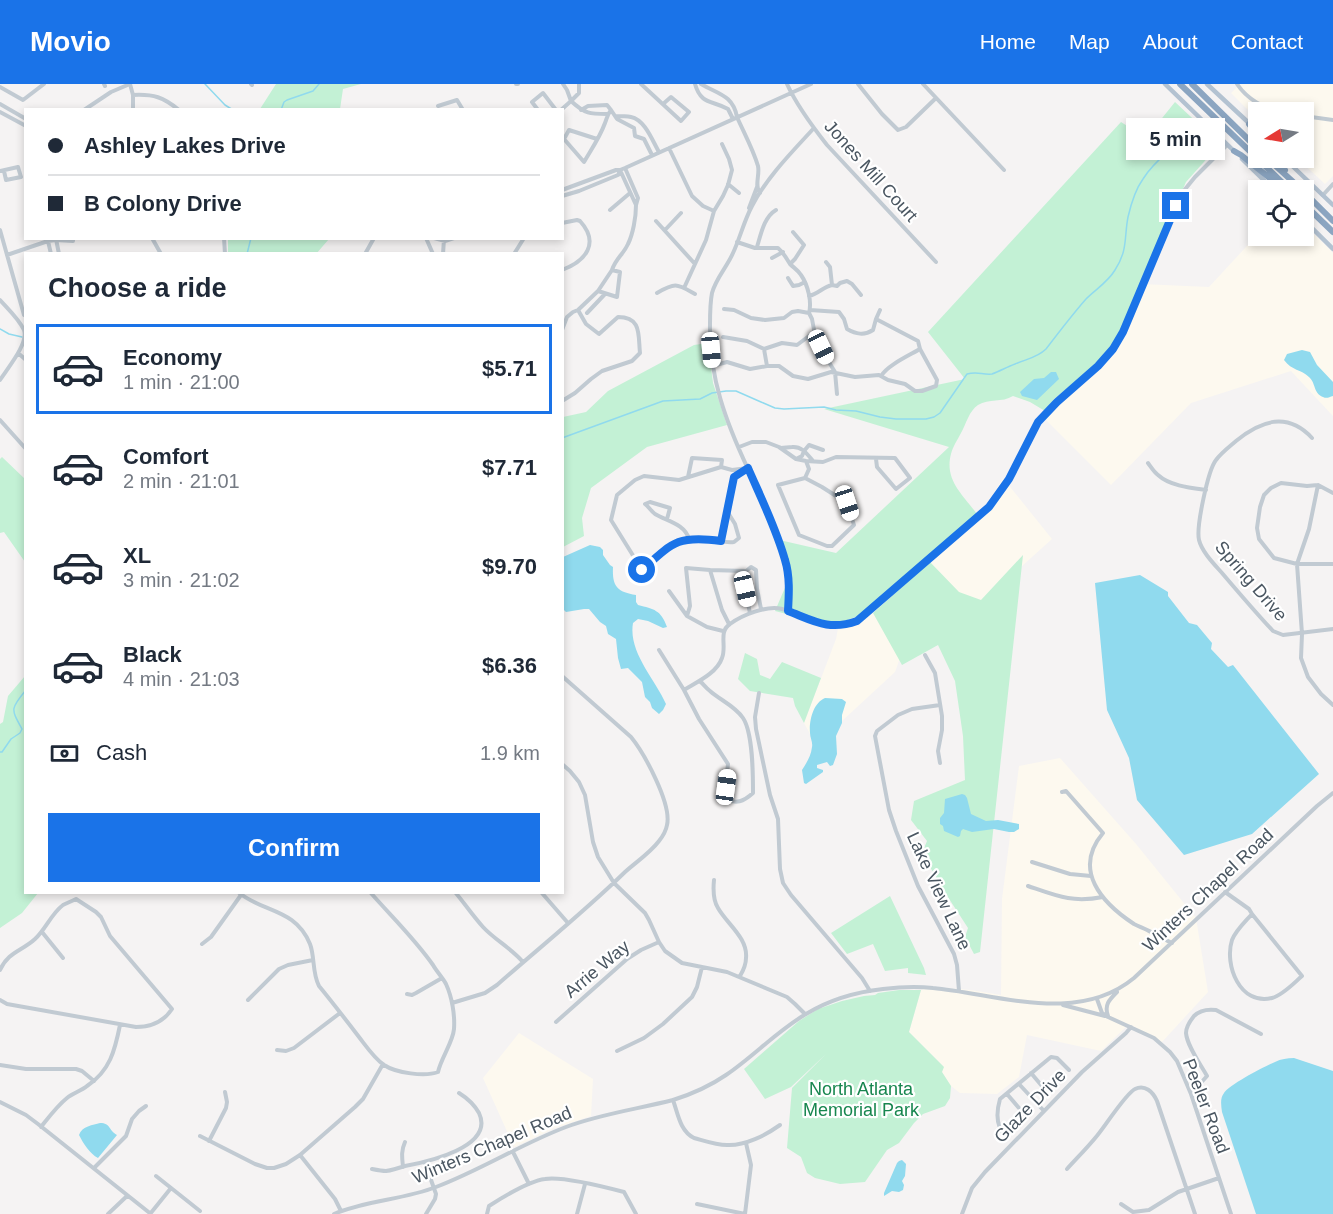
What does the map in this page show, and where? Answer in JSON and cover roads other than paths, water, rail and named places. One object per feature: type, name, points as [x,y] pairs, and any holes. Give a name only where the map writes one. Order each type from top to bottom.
[{"type":"highway","points":[[1180,84],[1278,180]]},
{"type":"highway","points":[[1192,84],[1248,139]]},
{"type":"highway","points":[[1234,151],[1275,180]]},
{"type":"highway","points":[[1278,168],[1291,180]]},
{"type":"highway","points":[[1314,202],[1333,221]]},
{"type":"highway","points":[[1314,214],[1333,232]]},
{"type":"main road","points":[[1165,84],[1264,180]]},
{"type":"main road","points":[[1207,84],[1248,122]]},
{"type":"main road","points":[[1295,168],[1333,205]]},
{"type":"main road","points":[[1314,230],[1333,249]]},
{"type":"street","points":[[0,87],[23,100],[44,84]]},
{"type":"street","points":[[87,108],[111,92],[130,84],[134,108]]},
{"type":"street","points":[[563,84],[571,101],[581,110],[589,114],[609,112],[634,128],[644,139],[652,155]]},
{"type":"street","points":[[563,108],[579,93],[579,84]]},
{"type":"street","points":[[641,84],[681,121],[689,112],[671,96],[663,104]]},
{"type":"street","points":[[695,84],[706,101],[728,109],[735,118],[758,166],[757,187],[750,201],[738,242],[712,293],[710,334],[712,366],[726,417],[774,528],[785,561],[789,581],[788,611]]},
{"type":"street","points":[[702,84],[726,97],[735,108],[735,118]]},
{"type":"street","name":"Jones Mill Court","points":[[787,84],[814,128],[855,177],[936,262]]},
{"type":"street","points":[[564,189],[623,169],[811,84]]},
{"type":"street","points":[[858,84],[898,130],[906,127],[936,98]]},
{"type":"street","points":[[923,84],[1004,170]]},
{"type":"street","points":[[1237,84],[1242,92],[1256,102]]},
{"type":"street","points":[[536,108],[532,102],[543,93],[554,108]]},
{"type":"street","points":[[133,95],[150,94],[176,108]]},
{"type":"street","points":[[721,105],[726,97]]},
{"type":"street","points":[[438,106],[457,100],[462,108]]},
{"type":"street","points":[[0,104],[24,117]]},
{"type":"street","points":[[581,110],[588,106],[607,105],[609,112],[605,124],[597,139],[584,162],[564,139],[569,130],[597,139]]},
{"type":"street","points":[[0,112],[24,125]]},
{"type":"street","points":[[615,116],[633,117],[640,122],[659,152]]},
{"type":"street","points":[[1314,117],[1333,120]]},
{"type":"street","points":[[748,214],[773,174],[814,128]]},
{"type":"street","points":[[684,288],[706,240],[714,211],[723,196],[732,170],[722,144]]},
{"type":"street","points":[[684,690],[700,681],[715,668],[723,656],[723,631],[729,624],[761,609],[780,608],[829,626],[841,626],[857,621],[983,514],[1005,484],[1038,422],[1113,349],[1123,332],[1182,193],[1227,145]]},
{"type":"street","points":[[669,148],[692,196],[703,207],[714,211]]},
{"type":"street","points":[[18,167],[23,177],[6,180],[2,171],[18,167]]},
{"type":"street","points":[[623,169],[630,194],[636,205]]},
{"type":"street","points":[[564,195],[618,175],[623,169]]},
{"type":"street","points":[[564,325],[567,317],[598,291],[612,270],[615,261],[628,244],[638,198],[623,169]]},
{"type":"street","points":[[728,183],[739,193]]},
{"type":"street","points":[[1323,195],[1333,184]]},
{"type":"street","points":[[757,187],[760,194]]},
{"type":"street","points":[[610,210],[630,194]]},
{"type":"street","points":[[757,248],[767,219],[776,210]]},
{"type":"street","points":[[665,230],[681,213]]},
{"type":"street","points":[[564,223],[580,221],[587,232],[590,248],[589,252],[571,267],[564,269]]},
{"type":"street","points":[[656,221],[695,264]]},
{"type":"street","points":[[0,230],[24,315]]},
{"type":"street","points":[[790,264],[804,245],[794,232]]},
{"type":"street","points":[[7,255],[48,240]]},
{"type":"street","points":[[738,242],[757,248],[778,248],[802,275],[809,296],[809,312],[815,335],[836,372],[837,394]]},
{"type":"street","points":[[772,258],[783,252]]},
{"type":"street","points":[[826,262],[830,267],[832,285]]},
{"type":"street","points":[[598,291],[617,297],[620,272],[612,270]]},
{"type":"street","points":[[788,278],[793,286],[805,282]]},
{"type":"street","points":[[809,296],[815,295],[826,286],[837,286],[847,281],[861,295]]},
{"type":"street","points":[[657,293],[676,285],[696,294]]},
{"type":"street","points":[[587,313],[605,294]]},
{"type":"street","points":[[0,300],[23,328],[24,333]]},
{"type":"street","points":[[724,309],[731,309],[751,318],[765,320],[784,318],[798,311],[839,312],[847,329],[861,334],[873,330],[880,310]]},
{"type":"street","points":[[564,400],[602,371],[632,361],[640,353],[638,327],[631,319],[618,317],[599,334],[586,324],[578,310]]},
{"type":"street","points":[[712,366],[727,363],[750,369],[779,366],[793,376],[808,379],[831,372],[855,377],[879,375],[922,391],[936,386],[937,380],[918,341],[876,319]]},
{"type":"street","points":[[723,337],[747,341],[764,349],[782,343],[797,345],[813,333],[815,335]]},
{"type":"street","points":[[0,380],[24,340]]},
{"type":"street","points":[[764,349],[767,366]]},
{"type":"street","points":[[881,376],[890,365],[896,364],[920,349]]},
{"type":"street","points":[[18,353],[24,358]]},
{"type":"street","points":[[0,420],[24,447]]},
{"type":"street","name":"Spring Drive","points":[[1312,438],[1301,428],[1285,422],[1272,421],[1248,430],[1227,448],[1215,461],[1202,503],[1198,539],[1205,552],[1239,594],[1274,631],[1283,635],[1333,628]]},
{"type":"street","points":[[20,443],[24,440]]},
{"type":"street","points":[[739,447],[752,442],[766,442],[786,448],[793,446],[801,448],[813,461]]},
{"type":"street","points":[[796,459],[802,456],[809,445],[823,450]]},
{"type":"street","points":[[779,447],[796,459],[806,461],[823,462],[836,457],[895,458],[910,478],[896,489],[877,467],[876,459]]},
{"type":"street","points":[[688,477],[692,458],[722,460],[721,466]]},
{"type":"street","points":[[805,478],[809,469],[806,461]]},
{"type":"street","points":[[1148,463],[1159,476],[1167,481],[1206,490]]},
{"type":"street","points":[[642,570],[611,520],[617,495],[635,480],[644,476],[679,480],[721,466],[732,470],[748,468]]},
{"type":"street","points":[[734,477],[748,468]]},
{"type":"street","points":[[689,469],[694,474]]},
{"type":"street","points":[[721,541],[734,477],[732,470]]},
{"type":"street","points":[[805,478],[847,503],[854,525],[832,546],[799,535],[778,485],[805,478]]},
{"type":"street","points":[[1333,493],[1318,485],[1281,483],[1264,495],[1257,528],[1259,539],[1274,558],[1297,564],[1333,564]]},
{"type":"street","points":[[1318,485],[1309,529],[1297,564],[1302,634],[1301,658],[1308,677],[1333,705]]},
{"type":"street","points":[[667,519],[670,508],[650,502],[645,504],[653,513],[688,533],[689,539]]},
{"type":"street","points":[[642,570],[665,549],[689,539],[734,542],[739,538],[735,524],[727,511]]},
{"type":"street","points":[[642,570],[654,571],[654,559]]},
{"type":"street","points":[[687,616],[690,606],[686,568],[746,571],[752,567],[756,570],[761,609]]},
{"type":"street","points":[[710,570],[722,610],[729,624]]},
{"type":"street","points":[[746,571],[744,580],[750,613]]},
{"type":"street","points":[[669,591],[687,616],[707,627],[723,631]]},
{"type":"street","points":[[658,650],[684,690],[708,735],[728,764],[724,799],[731,802],[746,800],[753,793],[753,772],[748,731],[743,717],[700,681]]},
{"type":"street","points":[[925,655],[935,673],[942,716],[938,751],[940,763]]},
{"type":"street","points":[[452,1003],[484,993],[497,985],[614,883],[657,843],[664,833],[668,814],[664,798],[637,745],[624,730],[564,678]]},
{"type":"street","points":[[759,693],[755,717],[756,729],[770,795],[778,819],[780,869],[783,882],[791,895],[859,974],[870,991]]},
{"type":"street","name":"Lake View Lane","points":[[940,705],[912,709],[898,715],[877,731],[875,736],[896,831],[918,886],[954,954],[959,992]]},
{"type":"street","points":[[564,766],[579,782],[585,795],[592,842],[598,857],[614,883],[650,920],[665,951],[682,963],[740,976],[787,997],[805,1014]]},
{"type":"street","points":[[1062,792],[1066,791],[1103,833],[1090,856],[1089,868],[1102,897],[1119,914],[1137,926],[1172,943]]},
{"type":"street","name":"Winters Chapel Road","points":[[334,1214],[359,1205],[434,1188],[579,1122],[673,1100],[700,1089],[725,1076],[805,1014],[836,1000],[870,991],[910,987],[935,988],[1052,1004],[1069,1004],[1097,999],[1122,988],[1134,978],[1333,793]]},
{"type":"street","points":[[1032,862],[1070,874],[1091,876]]},
{"type":"street","points":[[714,880],[714,895],[719,909],[746,948],[746,958],[740,976]]},
{"type":"street","points":[[1028,886],[1074,900],[1102,897]]},
{"type":"street","points":[[1225,892],[1249,909],[1302,976],[1275,997],[1265,999],[1247,993],[1239,987],[1231,966],[1233,938],[1252,914]]},
{"type":"street","points":[[202,944],[211,937],[239,894],[286,916],[300,925],[311,945],[316,979],[370,1051],[383,1064],[393,1069],[424,1075],[438,1072],[454,1028],[449,991],[425,954],[372,894]]},
{"type":"street","points":[[457,894],[482,926],[523,962]]},
{"type":"street","points":[[543,894],[568,923]]},
{"type":"street","points":[[0,970],[7,958],[42,932],[50,919],[64,905],[76,899],[101,917],[110,936],[172,1011],[151,1026],[136,1027],[7,1004],[0,1000]]},
{"type":"street","points":[[42,932],[63,958]]},
{"type":"street","name":"Arrie Way","points":[[556,1022],[627,959],[659,942]]},
{"type":"street","points":[[248,1000],[279,969],[288,964],[313,960]]},
{"type":"street","points":[[617,1051],[644,1038],[692,997],[702,967]]},
{"type":"street","points":[[407,994],[412,995],[442,978]]},
{"type":"street","points":[[1108,1017],[1107,1002],[1122,988]]},
{"type":"street","points":[[1097,999],[1102,1013],[1131,1027]]},
{"type":"street","points":[[1052,1004],[1108,1017]]},
{"type":"street","points":[[1191,1094],[1207,1076],[1188,1042],[1186,1031],[1198,1012],[1216,1010],[1261,1034]]},
{"type":"street","points":[[277,1050],[286,1051],[294,1048],[340,1013]]},
{"type":"street","points":[[41,1127],[64,1100],[101,1075],[113,1054],[120,1025]]},
{"type":"street","name":"Peeler Road","points":[[1131,1027],[1154,1038],[1170,1052],[1182,1070],[1231,1214]]},
{"type":"street","name":"Glaze Drive","points":[[962,1214],[972,1188],[998,1157],[1082,1072],[1131,1027]]},
{"type":"street","points":[[1007,1137],[998,1125],[1000,1099],[1054,1056],[1069,1070]]},
{"type":"street","points":[[200,1136],[267,1168],[286,1164],[300,1155],[363,1099],[383,1064]]},
{"type":"street","points":[[0,1065],[26,1069],[76,1069],[94,1081]]},
{"type":"street","points":[[1031,1073],[1047,1092]]},
{"type":"street","points":[[1019,1084],[1044,1111]]},
{"type":"street","points":[[1067,1169],[1095,1138],[1128,1095],[1137,1088],[1149,1090],[1154,1095],[1195,1214]]},
{"type":"street","points":[[209,1142],[226,1108],[225,1092]]},
{"type":"street","points":[[372,1169],[385,1171],[425,1163],[444,1156],[476,1138],[481,1125],[480,1116],[476,1107],[459,1094]]},
{"type":"street","points":[[1007,1094],[1025,1115]]},
{"type":"street","points":[[673,1100],[681,1125],[690,1136],[725,1146],[746,1143],[771,1132],[780,1125]]},
{"type":"street","points":[[0,1102],[26,1115],[151,1214],[171,1188]]},
{"type":"street","points":[[94,1168],[126,1136],[132,1119],[146,1106]]},
{"type":"street","points":[[403,1167],[402,1148],[405,1142]]},
{"type":"street","points":[[697,1204],[745,1214],[751,1165],[746,1143]]},
{"type":"street","points":[[513,1152],[529,1184]]},
{"type":"street","points":[[300,1155],[335,1199],[341,1211]]},
{"type":"street","points":[[425,1163],[436,1194],[426,1214]]},
{"type":"street","points":[[156,1176],[200,1211]]},
{"type":"street","points":[[488,1214],[489,1206],[529,1184],[553,1178],[624,1192],[636,1214]]},
{"type":"street","points":[[1121,1204],[1133,1212],[1144,1211],[1187,1188],[1219,1178]]},
{"type":"street","points":[[577,1214],[585,1184]]},
{"type":"street","points":[[108,1214],[127,1196]]},
{"type":"water","points":[[1302,350],[1310,352],[1317,365],[1333,382],[1333,396],[1326,398],[1320,395],[1309,377],[1284,360],[1287,354]]},
{"type":"water","points":[[1051,372],[1056,372],[1059,379],[1037,400],[1022,396],[1020,392],[1034,379],[1044,378]]},
{"type":"water","points":[[590,545],[600,547],[603,555],[613,567],[617,587],[624,592],[636,595],[638,605],[653,609],[665,621],[667,627],[663,628],[638,619],[633,623],[634,644],[638,655],[666,704],[659,714],[645,697],[642,682],[628,668],[621,669],[616,639],[608,634],[606,626],[589,609],[566,612],[564,610],[564,557]]},
{"type":"water","points":[[1140,575],[1168,592],[1168,596],[1189,623],[1197,625],[1212,643],[1211,649],[1228,667],[1233,665],[1319,774],[1252,834],[1184,855],[1137,800],[1129,758],[1107,710],[1095,583]]},
{"type":"water","points":[[825,698],[842,699],[846,702],[842,723],[836,736],[837,754],[833,765],[830,766],[827,762],[817,765],[817,768],[823,772],[806,784],[802,770],[811,750],[811,718],[817,704]]},
{"type":"water","points":[[962,794],[967,798],[971,814],[986,821],[998,820],[1019,824],[1019,829],[1014,832],[994,829],[972,832],[963,829],[958,837],[944,831],[940,818],[944,813],[945,799]]},
{"type":"water","points":[[1294,1058],[1333,1071],[1333,1214],[1256,1214],[1222,1112],[1222,1097],[1233,1085],[1277,1061]]},
{"type":"water","points":[[100,1123],[108,1125],[117,1135],[98,1158],[79,1135],[85,1128]]},
{"type":"water","points":[[902,1160],[906,1164],[902,1181],[903,1190],[892,1191],[884,1196],[897,1163]]},
{"type":"waterway","points":[[205,84],[230,108]]},
{"type":"waterway","points":[[282,108],[287,100],[313,91],[319,84]]},
{"type":"waterway","points":[[564,437],[663,401],[700,399],[712,393],[726,391],[736,391],[775,408],[824,407],[896,419],[934,417],[940,413],[967,374],[992,374],[1046,349],[1086,299],[1109,278],[1119,263],[1124,250],[1130,207],[1143,179],[1161,158],[1200,127]]},
{"type":"waterway","points":[[248,252],[250,240]]},
{"type":"waterway","points":[[0,329],[22,337]]},
{"type":"waterway","points":[[0,752],[22,729],[14,709],[24,692]]},
{"type":"park label","name":"North Atlanta Memorial Park","points":[[861,1099]]}]
